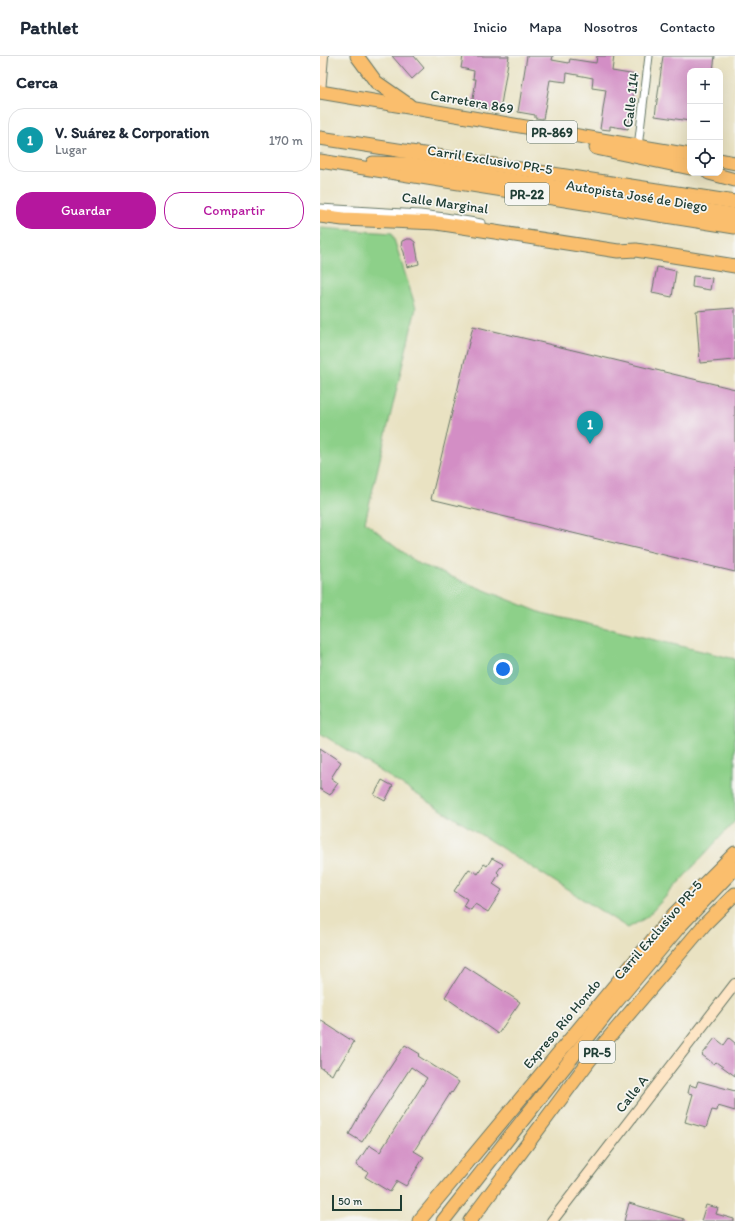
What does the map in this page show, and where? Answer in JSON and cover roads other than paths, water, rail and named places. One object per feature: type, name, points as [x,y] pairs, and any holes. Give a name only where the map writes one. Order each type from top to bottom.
[{"type":"highway","name":"PR-869","points":[[358,56],[376,82],[414,108]]},
{"type":"highway","name":"Carretera 869","points":[[320,93],[687,155]]},
{"type":"highway","points":[[490,122],[539,137],[687,167]]},
{"type":"highway","points":[[323,139],[407,164]]},
{"type":"highway","name":"Autopista José de Diego","points":[[323,139],[735,202]]},
{"type":"highway","points":[[723,161],[735,163]]},
{"type":"highway","points":[[322,162],[407,164]]},
{"type":"highway","name":"Autopista José de Diego","points":[[322,162],[735,227]]},
{"type":"highway","name":"Carril Exclusivo PR-5","points":[[407,164],[735,215]]},
{"type":"highway","points":[[720,176],[735,180]]},
{"type":"highway","name":"Calle Marginal","points":[[320,216],[437,223],[618,251],[636,250],[735,266]]},
{"type":"highway","name":"Expreso Río Hondo","points":[[420,1221],[674,914],[735,853]]},
{"type":"highway","name":"Carril Exclusivo PR-5","points":[[443,1221],[612,1007],[679,927],[735,868]]},
{"type":"highway","name":"PR-5","points":[[474,1218],[590,1061],[705,924],[735,894]]},
{"type":"street","points":[[320,93],[323,56]]},
{"type":"street","name":"Calle 114","points":[[638,147],[649,56]]},
{"type":"street","name":"Calle Marginal","points":[[320,208],[445,217],[636,250]]},
{"type":"street","name":"Calle A","points":[[552,1221],[735,984]]},
{"type":"place","name":"V. Suárez & Corporation","points":[[590,444]]}]
